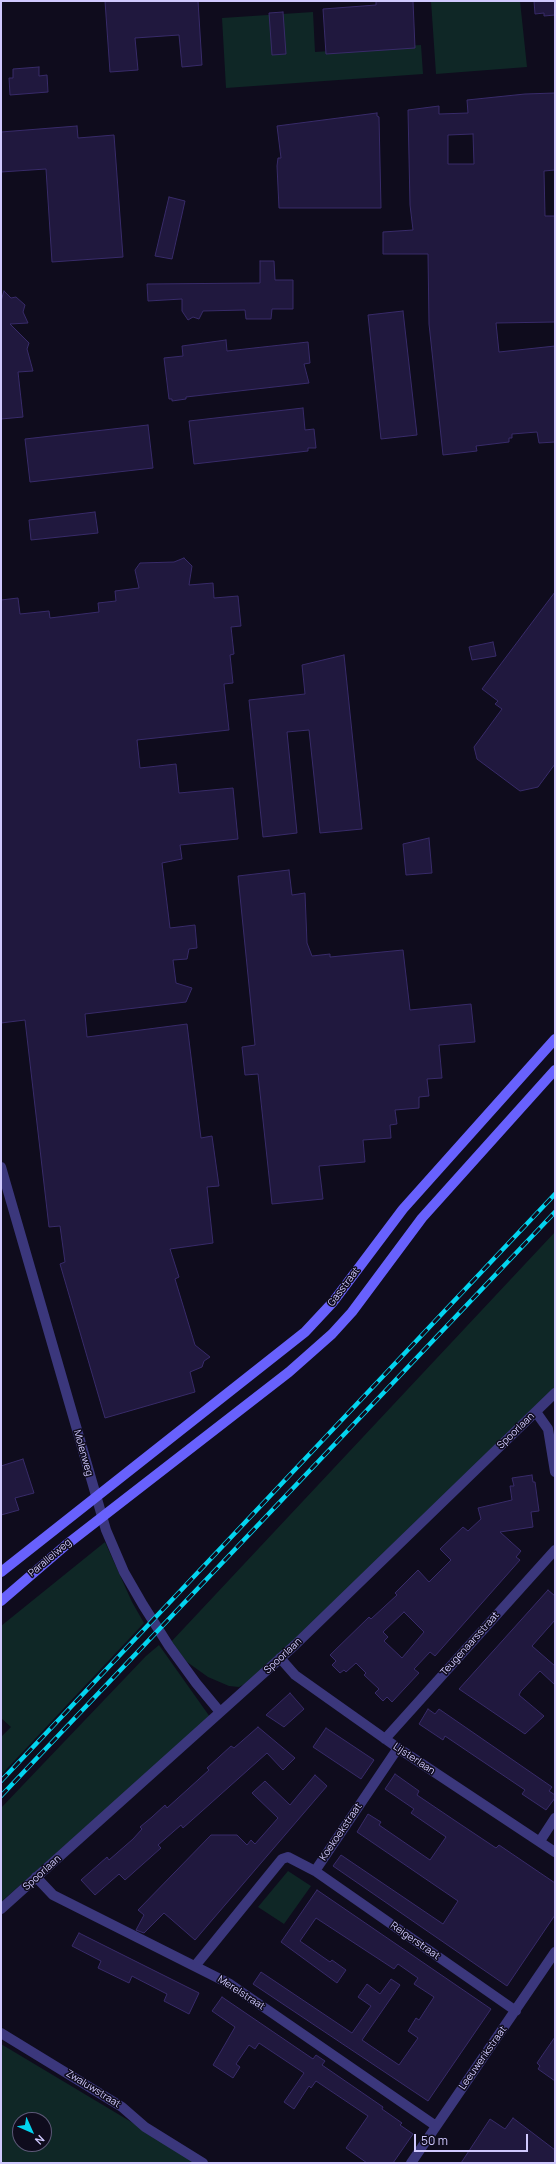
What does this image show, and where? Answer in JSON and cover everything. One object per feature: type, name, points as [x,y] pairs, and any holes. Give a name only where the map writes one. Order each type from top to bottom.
[{"type":"street","name":"Gasstraat","points":[[95,1496],[305,1332],[333,1302],[403,1208],[555,1039]]},
{"type":"street","name":"Gasstraat","points":[[102,1517],[289,1372],[332,1334],[352,1312],[422,1218],[555,1070]]},
{"type":"street","name":"Molenweg","points":[[1,1167],[95,1496],[124,1572],[169,1646],[196,1683],[220,1712]]},
{"type":"street","name":"Spoorlaan","points":[[1,1909],[280,1658],[555,1392]]},
{"type":"street","points":[[536,1412],[548,1429],[555,1472]]},
{"type":"street","name":"Parallelweg","points":[[1,1572],[95,1496]]},
{"type":"street","name":"Parallelweg","points":[[1,1601],[30,1575],[102,1517]]},
{"type":"street","name":"Teugenaarsstraat","points":[[385,1739],[555,1550]]},
{"type":"street","name":"Lijsterlaan","points":[[280,1658],[295,1675],[385,1739],[555,1852]]},
{"type":"street","name":"Koekoekstraat","points":[[195,1966],[282,1859],[288,1857],[315,1871],[398,1748]]},
{"type":"street","points":[[540,1841],[555,1818]]},
{"type":"street","name":"Reigerstraat","points":[[315,1871],[516,2011]]},
{"type":"street","name":"Merelstraat","points":[[36,1877],[53,1895],[230,1984],[436,2126]]},
{"type":"street","name":"Leeuwerikstraat","points":[[411,2163],[555,1952]]},
{"type":"street","name":"Zwaluwstraat","points":[[1,2033],[122,2107],[145,2127],[203,2163]]},
{"type":"green space","points":[[431,1],[520,1],[527,67],[436,74]]},
{"type":"green space","points":[[313,12],[315,52],[421,45],[423,74],[226,88],[222,18]]},
{"type":"green space","points":[[555,1232],[555,1392],[252,1680],[239,1687],[229,1686],[208,1677],[187,1662],[171,1642]]},
{"type":"green space","points":[[105,1542],[132,1602],[144,1623],[1,1775],[1,1737],[11,1727],[1,1718],[1,1626]]},
{"type":"green space","points":[[159,1645],[210,1717],[1,1902],[1,1808],[146,1656]]},
{"type":"green space","points":[[288,1871],[311,1886],[284,1924],[258,1907]]},
{"type":"green space","points":[[1,2044],[199,2163],[1,2163]]},
{"type":"building","points":[[105,1],[198,1],[202,65],[182,67],[179,35],[135,38],[138,70],[110,72]]},
{"type":"building","points":[[376,1],[413,1],[415,48],[326,54],[323,9],[376,5]]},
{"type":"building","points":[[534,1],[555,1],[555,15],[544,16],[544,13],[535,14]]},
{"type":"building","points":[[283,12],[286,54],[272,55],[269,13]]},
{"type":"building","points":[[39,67],[39,76],[47,75],[48,92],[10,95],[9,78],[13,78],[13,69]]},
{"type":"building","points":[[555,93],[555,170],[544,171],[545,216],[555,216],[555,322],[496,323],[499,352],[555,346],[555,442],[539,443],[537,432],[512,434],[512,438],[509,438],[509,442],[476,446],[477,451],[443,455],[429,324],[428,254],[383,254],[383,232],[413,230],[410,205],[408,110],[439,106],[439,114],[468,113],[467,100],[525,94]],"holes":[[[473,134],[474,164],[448,164],[448,135]]]},
{"type":"building","points":[[377,113],[377,116],[379,117],[381,208],[279,208],[277,166],[278,158],[281,158],[277,126]]},
{"type":"building","points":[[77,126],[78,138],[114,135],[123,257],[52,262],[46,169],[1,172],[1,132]]},
{"type":"building","points":[[169,197],[185,201],[172,259],[155,256]]},
{"type":"building","points":[[260,261],[274,261],[275,280],[293,280],[293,309],[272,309],[271,319],[246,319],[245,310],[203,311],[199,319],[193,317],[188,320],[182,311],[182,299],[148,301],[147,284],[260,283]]},
{"type":"building","points":[[4,291],[11,298],[16,297],[25,305],[23,312],[28,323],[10,324],[29,343],[27,349],[33,371],[18,372],[23,417],[1,419],[1,301]]},
{"type":"building","points":[[403,311],[417,435],[381,439],[368,315]]},
{"type":"building","points":[[226,340],[227,351],[308,342],[310,363],[304,364],[309,383],[186,397],[186,399],[172,401],[172,399],[169,399],[164,358],[183,356],[182,346]]},
{"type":"building","points":[[303,408],[305,430],[314,429],[316,448],[308,448],[308,451],[194,464],[189,421]]},
{"type":"building","points":[[148,425],[153,468],[30,482],[25,439]]},
{"type":"building","points":[[95,512],[98,533],[31,540],[29,520]]},
{"type":"building","points":[[184,558],[192,566],[189,585],[213,583],[214,598],[238,596],[241,626],[231,627],[234,654],[230,655],[233,683],[224,684],[229,730],[137,740],[140,768],[176,764],[179,793],[233,788],[238,839],[180,845],[182,859],[162,863],[170,928],[195,925],[197,948],[189,949],[187,959],[173,960],[176,983],[192,988],[186,1002],[85,1014],[87,1037],[187,1024],[201,1138],[212,1136],[219,1186],[207,1187],[213,1243],[170,1249],[179,1277],[175,1279],[195,1345],[210,1357],[204,1361],[202,1367],[190,1372],[195,1392],[105,1418],[60,1264],[65,1262],[60,1226],[49,1227],[25,1020],[1,1023],[1,600],[18,598],[20,614],[49,611],[50,618],[99,612],[98,603],[116,601],[115,591],[139,588],[135,570],[140,563],[174,562]]},
{"type":"building","points":[[555,592],[555,764],[538,787],[520,791],[477,759],[474,747],[502,709],[495,704],[498,701],[482,689]]},
{"type":"building","points":[[493,642],[496,656],[472,660],[469,647]]},
{"type":"building","points":[[344,655],[362,829],[320,833],[309,730],[287,732],[297,833],[263,837],[249,700],[305,694],[302,665]]},
{"type":"building","points":[[429,838],[432,873],[406,875],[403,844]]},
{"type":"building","points":[[289,870],[292,895],[305,893],[307,943],[312,956],[330,954],[330,957],[403,950],[410,1010],[471,1004],[475,1042],[439,1045],[442,1078],[427,1079],[429,1096],[419,1097],[419,1108],[395,1110],[397,1124],[390,1125],[391,1138],[363,1140],[365,1162],[319,1166],[323,1199],[272,1204],[258,1074],[245,1075],[242,1047],[255,1045],[238,876]]},
{"type":"building","points":[[23,1459],[34,1493],[15,1498],[19,1510],[1,1515],[1,1466]]},
{"type":"building","points":[[532,1475],[533,1482],[535,1482],[539,1511],[531,1512],[533,1527],[500,1532],[521,1551],[516,1557],[520,1560],[435,1656],[430,1652],[414,1669],[419,1673],[392,1702],[387,1697],[383,1701],[375,1693],[379,1689],[364,1675],[366,1673],[356,1663],[346,1672],[344,1670],[340,1673],[332,1665],[336,1661],[330,1655],[369,1617],[371,1619],[397,1595],[395,1593],[418,1570],[429,1582],[451,1560],[440,1549],[463,1527],[468,1531],[481,1519],[478,1508],[512,1500],[510,1486],[514,1486],[512,1478]],"holes":[[[404,1612],[424,1632],[402,1658],[384,1641],[388,1637],[383,1632]]]},
{"type":"building","points":[[548,1590],[555,1596],[555,1620],[532,1646],[555,1666],[555,1685],[540,1671],[521,1691],[519,1695],[544,1716],[525,1734],[459,1689]]},
{"type":"building","points":[[290,1693],[304,1709],[284,1727],[266,1715]]},
{"type":"building","points":[[428,1709],[435,1714],[439,1709],[552,1787],[549,1791],[555,1795],[555,1798],[546,1810],[522,1794],[525,1790],[445,1736],[443,1740],[419,1724]]},
{"type":"building","points":[[258,1727],[295,1758],[283,1770],[267,1753],[183,1828],[181,1825],[158,1845],[161,1848],[125,1880],[119,1874],[95,1895],[81,1880],[107,1857],[109,1860],[133,1839],[142,1829],[140,1827],[165,1805],[167,1808],[209,1770],[207,1768],[231,1746],[234,1748]]},
{"type":"building","points":[[326,1728],[374,1760],[361,1779],[313,1747]]},
{"type":"building","points":[[395,1774],[419,1791],[417,1795],[496,1848],[499,1845],[555,1883],[555,1915],[507,1986],[333,1866],[341,1855],[443,1924],[458,1901],[357,1832],[368,1814],[381,1822],[379,1825],[430,1860],[446,1837],[411,1813],[414,1809],[385,1789]]},
{"type":"building","points":[[315,1775],[327,1786],[195,1940],[164,1913],[144,1933],[136,1930],[144,1915],[138,1910],[211,1835],[237,1835],[247,1845],[251,1840],[255,1844],[278,1818],[252,1793],[265,1781],[290,1805]]},
{"type":"building","points":[[317,1890],[491,2009],[428,2101],[253,1984],[261,1972],[352,2033],[371,2006],[358,1997],[367,1984],[380,1994],[391,1979],[400,1985],[362,2040],[399,2065],[418,2038],[408,2031],[416,2018],[419,2020],[434,1997],[414,1984],[418,1978],[398,1964],[394,1969],[316,1918],[300,1941],[330,1962],[332,1960],[346,1970],[337,1983],[281,1942]]},
{"type":"building","points":[[79,1933],[199,1993],[189,2014],[164,2001],[167,1994],[132,1976],[129,1983],[98,1968],[101,1961],[72,1946]]},
{"type":"building","points":[[222,1997],[313,2059],[316,2055],[325,2061],[322,2065],[383,2107],[382,2109],[402,2123],[400,2125],[413,2134],[393,2163],[367,2163],[346,2148],[368,2116],[316,2081],[311,2088],[309,2086],[294,2109],[284,2102],[304,2073],[259,2043],[255,2049],[249,2045],[236,2064],[240,2067],[233,2078],[213,2065],[235,2027],[212,2011]]},
{"type":"building","points":[[555,2037],[555,2081],[538,2069],[540,2066],[537,2063]]},
{"type":"building","points":[[513,2118],[555,2150],[555,2163],[461,2163],[490,2119],[505,2129]]},
{"type":"railway","points":[[1,1781],[555,1194]]},
{"type":"railway","points":[[1,1796],[555,1212]]}]
